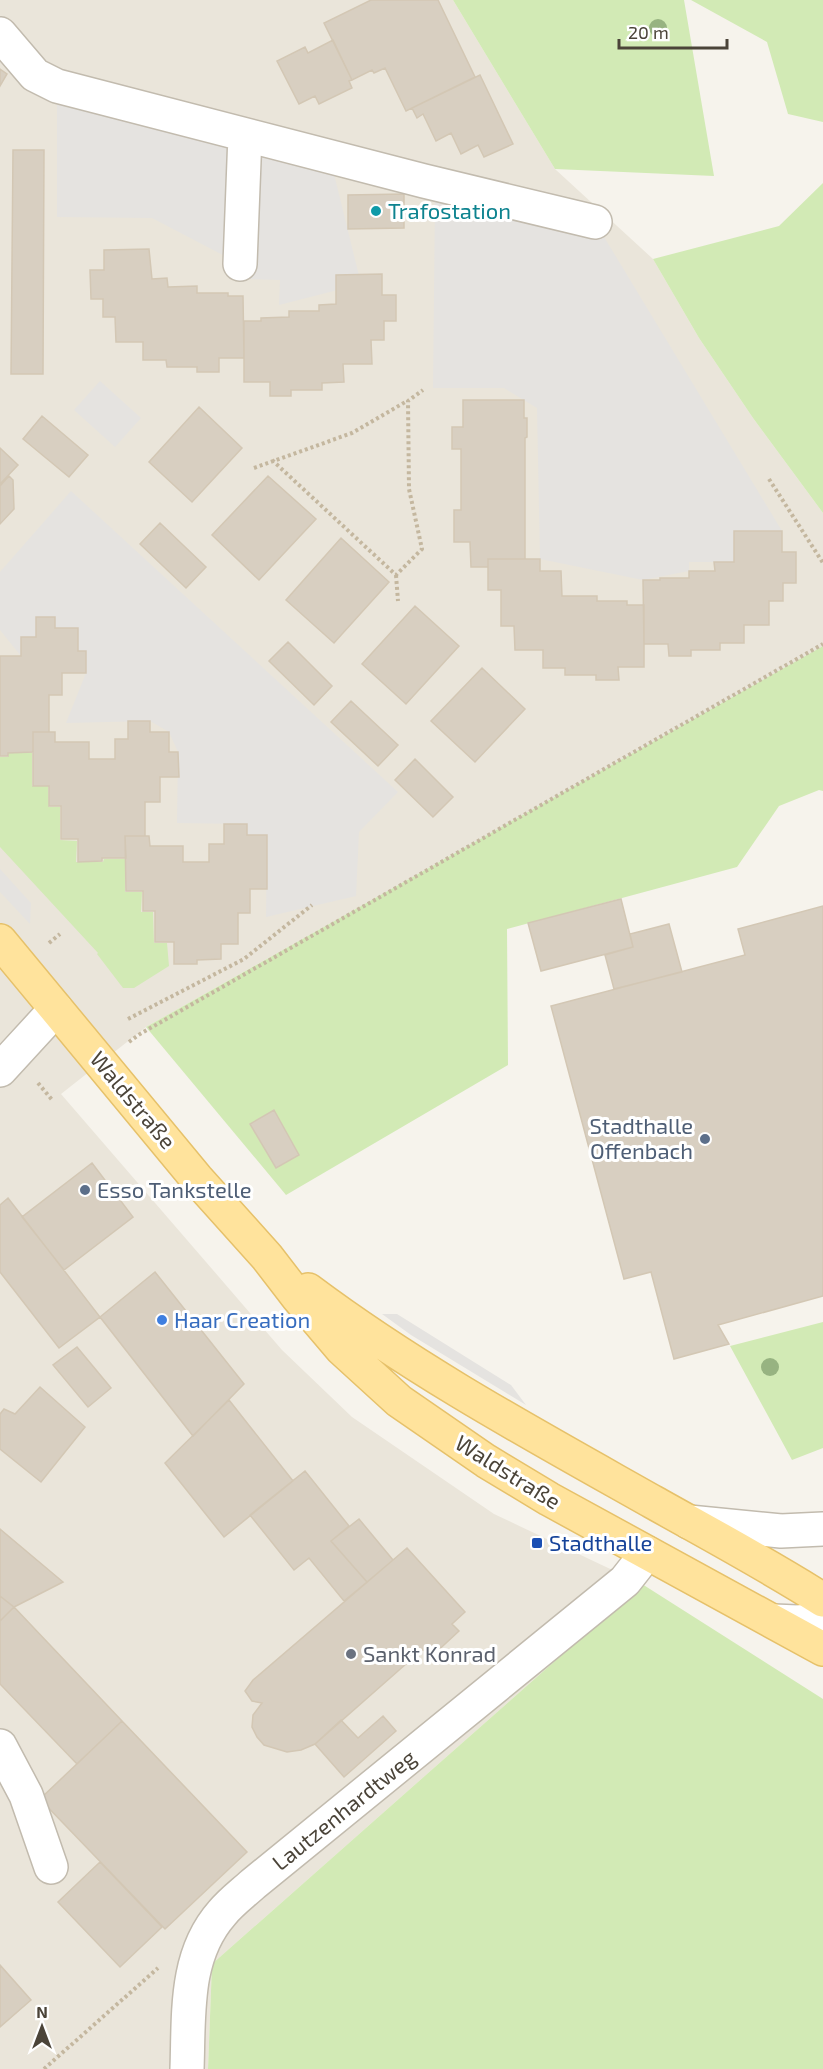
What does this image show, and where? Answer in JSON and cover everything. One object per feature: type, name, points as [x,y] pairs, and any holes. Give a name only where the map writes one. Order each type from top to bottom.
[{"type":"main road","name":"Waldstraße","points":[[0,941],[197,1179],[267,1257],[342,1349],[399,1401],[486,1461],[646,1553],[823,1649]]},
{"type":"main road","name":"Waldstraße","points":[[267,1257],[338,1312],[438,1377],[540,1439],[823,1600]]},
{"type":"street","points":[[0,34],[35,75],[57,86],[424,181],[595,222]]},
{"type":"street","points":[[240,264],[245,135]]},
{"type":"street","points":[[0,1070],[57,1009]]},
{"type":"street","points":[[689,1522],[780,1532],[823,1529]]},
{"type":"street","name":"Lautzenhardtweg","points":[[187,2069],[191,1980],[204,1939],[220,1914],[253,1884],[625,1581],[646,1553]]},
{"type":"street","points":[[774,1621],[823,1620]]},
{"type":"street","points":[[0,1746],[26,1795],[51,1867]]},
{"type":"path","points":[[254,468],[352,433],[423,390]]},
{"type":"path","points":[[396,575],[422,549],[410,489],[408,401]]},
{"type":"path","points":[[272,460],[396,575],[398,601]]},
{"type":"path","points":[[769,479],[823,563]]},
{"type":"path","points":[[130,1042],[140,1034],[823,644]]},
{"type":"path","points":[[128,1019],[244,959],[312,905]]},
{"type":"path","points":[[49,944],[60,934]]},
{"type":"path","points":[[38,1083],[53,1101]]},
{"type":"path","points":[[44,2069],[162,1964]]},
{"type":"shaded area","points":[[0,0],[453,0],[555,169],[653,259],[699,338],[753,418],[823,513],[823,646],[146,1027],[61,1094],[282,1350],[352,1417],[494,1514],[642,1584],[212,1964],[208,2069],[0,2069]]},
{"type":"shaded area","points":[[57,86],[245,135],[240,264],[152,218],[57,217]]},
{"type":"shaded area","points":[[251,146],[334,174],[361,284],[279,305],[280,280],[245,279]]},
{"type":"shaded area","points":[[435,199],[595,222],[782,531],[734,531],[734,562],[689,562],[689,571],[643,580],[540,559],[537,408],[504,388],[433,388]]},
{"type":"shaded area","points":[[100,381],[141,418],[115,447],[74,410]]},
{"type":"shaded area","points":[[71,491],[398,792],[359,832],[356,896],[266,917],[267,835],[247,835],[246,824],[177,823],[178,752],[169,732],[150,721],[66,723],[86,673],[86,651],[78,651],[55,628],[55,617],[21,656],[0,630],[0,572]]},
{"type":"shaded area","points":[[0,869],[31,903],[30,924],[0,892]]},
{"type":"shaded area","points":[[382,1314],[397,1314],[511,1385],[526,1405],[411,1335]]},
{"type":"green space","points":[[453,0],[684,0],[714,176],[555,169]]},
{"type":"green space","points":[[691,0],[823,0],[823,122],[788,114],[767,42]]},
{"type":"green space","points":[[823,183],[823,513],[753,418],[699,338],[653,259],[779,226]]},
{"type":"green space","points":[[823,646],[823,791],[819,790],[779,806],[737,867],[507,929],[508,1065],[286,1195],[146,1027]]},
{"type":"green space","points":[[8,753],[32,753],[32,786],[48,786],[49,807],[60,807],[60,840],[77,841],[76,862],[125,859],[125,892],[142,892],[141,912],[153,912],[154,943],[167,943],[169,966],[134,988],[123,988],[98,953],[0,847],[0,757],[8,757]]},
{"type":"green space","points":[[823,1322],[823,1448],[792,1460],[730,1346]]},
{"type":"green space","points":[[642,1584],[823,1699],[823,2069],[208,2069],[212,1964]]},
{"type":"building","points":[[371,0],[438,0],[475,77],[406,111],[385,68],[374,73],[372,70],[352,80],[324,23]]},
{"type":"building","points":[[333,40],[352,80],[349,81],[352,88],[319,104],[315,96],[299,104],[277,61],[305,47],[308,53]]},
{"type":"building","points":[[0,69],[7,74],[0,86]]},
{"type":"building","points":[[480,75],[513,144],[484,157],[478,145],[461,154],[451,133],[436,141],[423,114],[417,118],[412,108]]},
{"type":"building","points":[[13,150],[44,150],[43,374],[11,374]]},
{"type":"building","name":"Trafostation","points":[[404,194],[404,228],[348,229],[348,195]]},
{"type":"building","points":[[149,249],[152,279],[167,278],[168,287],[197,286],[197,293],[228,293],[228,296],[243,296],[244,358],[219,358],[219,372],[197,372],[197,367],[167,367],[166,360],[143,360],[143,342],[116,342],[115,317],[103,317],[103,299],[91,299],[90,270],[104,270],[104,250]]},
{"type":"building","points":[[382,274],[382,295],[396,295],[396,321],[384,321],[384,340],[371,340],[372,364],[343,364],[344,382],[322,383],[322,390],[291,390],[291,396],[270,396],[270,382],[244,382],[244,321],[289,317],[289,311],[319,311],[319,305],[336,304],[336,275]]},
{"type":"building","points":[[463,400],[524,400],[524,418],[527,418],[525,559],[488,559],[488,567],[471,567],[470,542],[454,542],[454,510],[461,510],[461,449],[452,449],[452,427],[463,427]]},
{"type":"building","points":[[199,407],[242,448],[192,502],[149,462]]},
{"type":"building","points":[[42,416],[88,455],[69,477],[23,439]]},
{"type":"building","points":[[0,448],[18,465],[0,484]]},
{"type":"building","points":[[9,476],[13,480],[14,509],[0,524],[0,486]]},
{"type":"building","points":[[268,476],[316,519],[259,580],[212,535]]},
{"type":"building","points":[[160,523],[206,567],[186,588],[140,544]]},
{"type":"building","points":[[734,531],[782,531],[782,552],[796,552],[796,583],[783,583],[783,601],[769,601],[769,625],[744,625],[744,643],[720,643],[720,650],[691,650],[691,656],[669,656],[668,644],[644,644],[643,580],[689,578],[689,571],[715,571],[714,562],[734,562]]},
{"type":"building","points":[[341,538],[389,582],[334,643],[286,600]]},
{"type":"building","points":[[488,559],[540,559],[540,571],[561,571],[562,596],[597,596],[597,601],[627,601],[627,605],[644,605],[644,667],[618,667],[619,680],[596,680],[596,675],[565,675],[565,668],[543,668],[543,650],[515,650],[514,626],[501,626],[501,590],[488,590]]},
{"type":"building","points":[[415,606],[459,646],[406,704],[362,664]]},
{"type":"building","points":[[36,617],[55,617],[55,628],[78,628],[78,651],[86,651],[86,673],[62,673],[62,695],[49,695],[49,732],[33,732],[33,752],[8,753],[8,756],[0,756],[0,656],[21,656],[21,637],[36,637]]},
{"type":"building","points":[[288,642],[332,686],[314,705],[269,661]]},
{"type":"building","points":[[482,668],[525,709],[475,762],[431,721]]},
{"type":"building","points":[[351,701],[398,745],[378,766],[331,722]]},
{"type":"building","points":[[128,721],[150,721],[150,732],[169,732],[169,752],[178,752],[179,777],[160,777],[160,802],[145,802],[145,836],[125,836],[126,858],[102,858],[102,861],[78,862],[78,839],[61,839],[61,806],[49,806],[49,786],[33,786],[33,732],[55,732],[55,742],[89,742],[89,759],[115,759],[115,739],[128,739]]},
{"type":"building","points":[[415,759],[453,797],[433,817],[395,780]]},
{"type":"building","points":[[224,824],[247,824],[247,835],[267,835],[267,889],[250,889],[250,913],[238,913],[238,944],[221,944],[221,959],[197,960],[197,964],[174,964],[174,942],[155,942],[155,911],[143,911],[143,891],[126,891],[125,836],[149,836],[150,846],[183,846],[183,862],[209,862],[209,844],[224,844]]},
{"type":"building","points":[[621,899],[633,947],[541,971],[528,923]]},
{"type":"building","name":"Stadthalle Offenbach","points":[[823,906],[823,1296],[718,1325],[729,1344],[674,1359],[651,1272],[624,1279],[551,1006],[745,955],[738,929]]},
{"type":"building","points":[[669,924],[682,972],[614,989],[605,955],[633,947],[630,934]]},
{"type":"building","points":[[274,1110],[299,1155],[276,1168],[250,1124]]},
{"type":"building","name":"Esso Tankstelle","points":[[92,1163],[133,1217],[64,1270],[22,1217]]},
{"type":"building","points":[[8,1198],[100,1317],[59,1348],[0,1272],[0,1205]]},
{"type":"building","points":[[155,1272],[244,1384],[193,1436],[100,1317]]},
{"type":"building","points":[[77,1347],[111,1388],[88,1407],[53,1365]]},
{"type":"building","points":[[40,1387],[85,1427],[41,1482],[0,1449],[0,1414],[4,1409],[15,1414]]},
{"type":"building","points":[[229,1400],[293,1481],[224,1537],[165,1463]]},
{"type":"building","points":[[305,1471],[349,1526],[331,1541],[367,1582],[344,1601],[309,1558],[294,1570],[250,1515]]},
{"type":"building","points":[[359,1519],[393,1560],[367,1582],[331,1541]]},
{"type":"building","points":[[0,1529],[63,1582],[14,1607],[0,1596]]},
{"type":"building","name":"Sankt Konrad","points":[[407,1548],[465,1612],[452,1624],[459,1631],[430,1658],[423,1649],[315,1744],[301,1750],[287,1752],[264,1745],[252,1727],[253,1715],[262,1703],[252,1701],[245,1691],[253,1680]]},
{"type":"building","points":[[0,1596],[14,1607],[0,1621]]},
{"type":"building","points":[[14,1607],[122,1721],[77,1764],[0,1684],[0,1621]]},
{"type":"building","points":[[383,1716],[396,1731],[344,1777],[315,1744],[341,1720],[358,1738]]},
{"type":"building","points":[[122,1721],[247,1852],[165,1929],[40,1799]]},
{"type":"building","points":[[100,1862],[162,1927],[120,1967],[58,1902]]},
{"type":"building","points":[[0,1965],[31,2000],[0,2027]]},
{"type":"place","name":"Trafostation","points":[[376,211]]},
{"type":"place","name":"Stadthalle Offenbach","points":[[705,1139]]},
{"type":"place","name":"Esso Tankstelle","points":[[85,1190]]},
{"type":"place","name":"Haar Creation","points":[[162,1320]]},
{"type":"place","name":"Stadthalle","points":[[537,1543]]},
{"type":"place","name":"Sankt Konrad","points":[[351,1654]]}]
